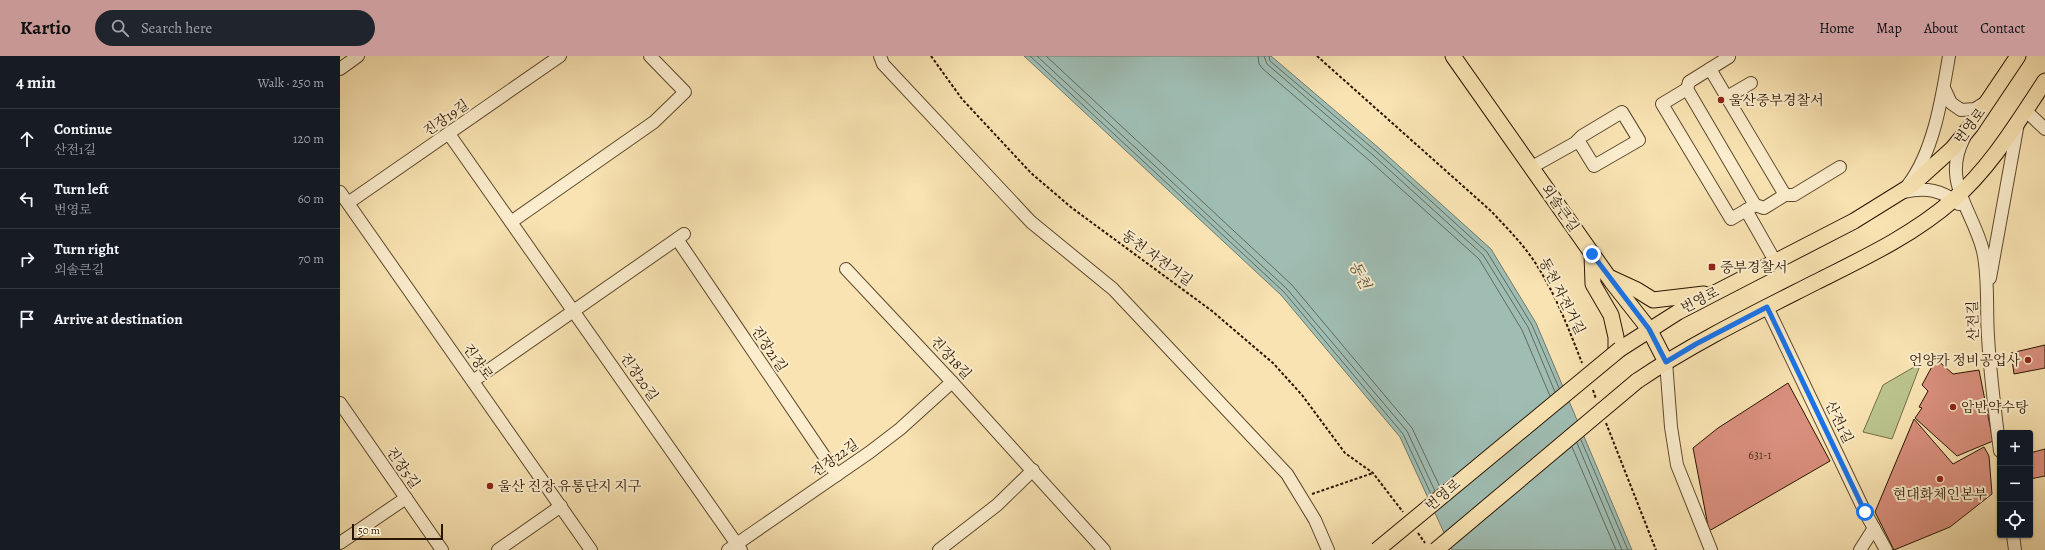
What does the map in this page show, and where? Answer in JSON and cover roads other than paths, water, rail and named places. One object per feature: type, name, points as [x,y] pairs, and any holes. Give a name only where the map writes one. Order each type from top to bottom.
[{"type":"main road","name":"외솔큰길","points":[[1453,56],[1592,254],[1649,329],[1666,362]]},
{"type":"main road","name":"번영로","points":[[1377,550],[1618,350],[1678,312],[1866,213],[1902,192],[1934,167],[1953,148],[1988,101],[2018,56]]},
{"type":"main road","points":[[1436,550],[1637,381],[1696,344],[1900,238],[1932,217],[1980,174],[1998,152],[2045,81]]},
{"type":"main road","points":[[1592,254],[1593,284],[1611,315],[1618,350]]},
{"type":"main road","points":[[1608,276],[1637,290],[1653,300],[1713,293]]},
{"type":"street","points":[[340,68],[358,56]]},
{"type":"street","name":"진장19길","points":[[348,203],[560,56]]},
{"type":"street","points":[[512,222],[648,127],[685,92],[650,56]]},
{"type":"street","points":[[880,56],[883,64],[1031,222],[1114,289],[1287,474],[1315,520],[1328,550]]},
{"type":"street","points":[[1902,192],[1910,182],[1923,157],[1934,126],[1944,88],[1949,56]]},
{"type":"street","points":[[1729,57],[1689,82],[1687,89],[1662,104],[1731,219],[1751,208],[1764,208],[1785,195],[1794,195],[1840,167]]},
{"type":"street","points":[[1710,69],[1785,195]]},
{"type":"street","points":[[1727,97],[1751,83]]},
{"type":"street","points":[[1944,88],[1951,103],[1961,110],[1974,109],[1988,101]]},
{"type":"street","points":[[1687,89],[1751,208],[1775,261]]},
{"type":"street","points":[[1532,168],[1575,143],[1578,140],[1582,136],[1622,112],[1639,140],[1594,166],[1578,140]]},
{"type":"street","points":[[1987,295],[2022,115],[2045,129]]},
{"type":"street","points":[[1902,192],[1926,189],[1956,197],[1956,166],[1963,140],[1970,126]]},
{"type":"street","name":"진장20길","points":[[449,134],[574,311],[736,548]]},
{"type":"street","name":"진장로","points":[[340,192],[591,550]]},
{"type":"street","name":"산전길","points":[[1956,197],[1969,216],[1983,250],[1986,272],[1990,376],[1997,430]]},
{"type":"street","name":"진장21길","points":[[473,381],[681,236],[837,475]]},
{"type":"street","name":"진장18길","points":[[846,269],[1033,470],[1104,550]]},
{"type":"street","name":"산전1길","points":[[1767,307],[1886,550]]},
{"type":"street","points":[[1666,362],[1671,428],[1677,464],[1711,550]]},
{"type":"street","name":"진장22길","points":[[736,548],[900,429],[952,382]]},
{"type":"street","name":"진장5길","points":[[340,403],[442,550]]},
{"type":"street","points":[[939,550],[997,505],[1033,470]]},
{"type":"street","points":[[340,543],[406,498]]},
{"type":"street","points":[[498,550],[561,506]]},
{"type":"street","points":[[1860,550],[1874,528]]},
{"type":"street","points":[[2013,538],[2015,550]]},
{"type":"water","name":"동천","points":[[1024,56],[1271,56],[1380,149],[1491,249],[1536,323],[1632,550],[1452,550],[1400,437],[1281,295]]},
{"type":"place","name":"울산중부경찰서","points":[[1721,100]]},
{"type":"place","name":"중부경찰서","points":[[1712,267]]},
{"type":"place","name":"언양카 정비공업사","points":[[2028,360]]},
{"type":"place","name":"암반약수탕","points":[[1953,407]]},
{"type":"place","name":"현대화체인본부","points":[[1940,479]]},
{"type":"place","name":"울산 진장 유통단지 지구","points":[[490,486]]}]
